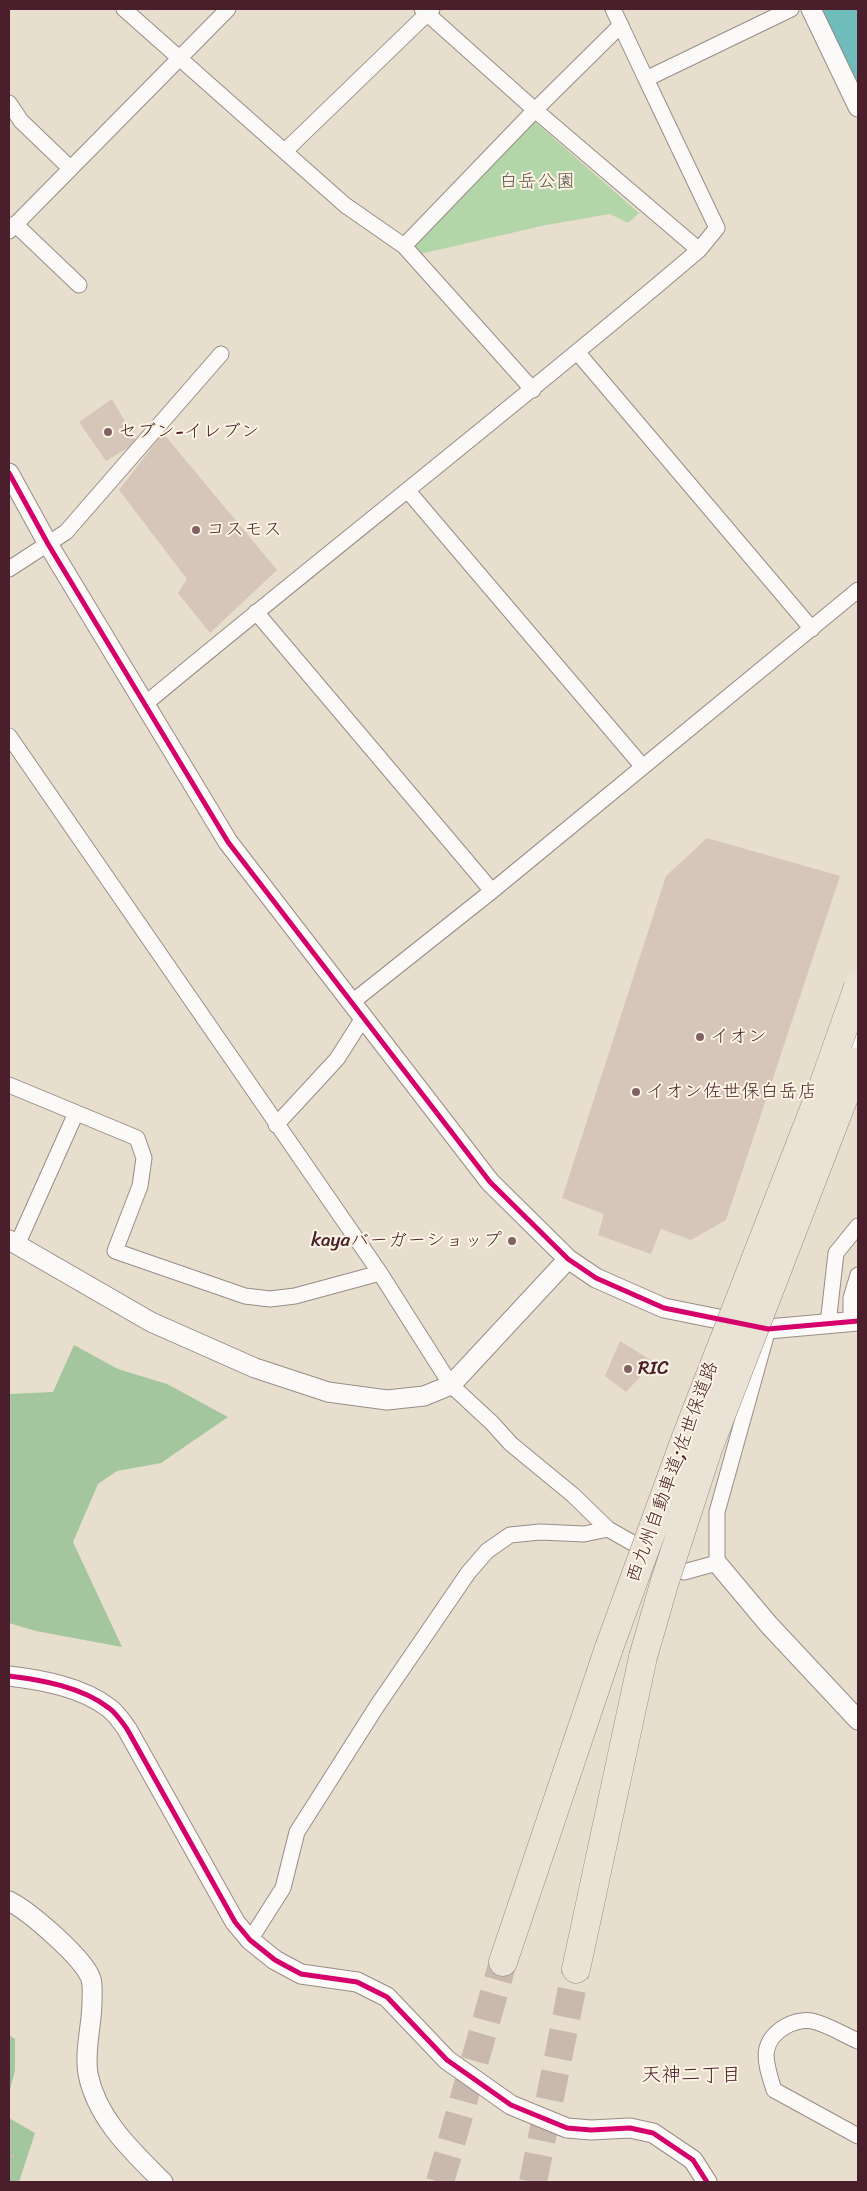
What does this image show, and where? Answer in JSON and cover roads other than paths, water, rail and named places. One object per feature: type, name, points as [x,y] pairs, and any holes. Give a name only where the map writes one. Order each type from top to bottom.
[{"type":"highway","name":"西九州自動車道;佐世保道路","points":[[503,1962],[608,1648],[686,1437],[823,1086],[858,987]]},
{"type":"highway","name":"西九州自動車道;佐世保道路","points":[[576,1969],[643,1657],[666,1576],[708,1449],[858,1060]]},
{"type":"street","points":[[124,9],[344,205],[404,246],[533,390]]},
{"type":"street","points":[[79,285],[12,228],[228,9]]},
{"type":"street","points":[[145,704],[256,612],[578,353],[699,250],[717,228],[613,9]]},
{"type":"street","points":[[646,79],[791,9]]},
{"type":"street","points":[[811,9],[858,107]]},
{"type":"street","points":[[285,151],[427,10],[535,110],[699,250]]},
{"type":"street","points":[[404,246],[535,110],[621,25]]},
{"type":"street","points":[[9,103],[22,121],[70,168]]},
{"type":"street","points":[[578,353],[812,628]]},
{"type":"street","points":[[9,569],[66,532],[221,354]]},
{"type":"street","points":[[9,474],[48,544],[228,842],[490,1182],[568,1259],[596,1278],[664,1308],[768,1329],[854,1322],[851,1298],[858,1275]]},
{"type":"street","points":[[408,491],[643,767]]},
{"type":"street","points":[[276,1125],[337,1058],[356,1010],[492,891],[858,590]]},
{"type":"street","points":[[256,612],[492,891]]},
{"type":"street","points":[[9,736],[380,1273],[451,1385],[492,1423],[511,1444],[573,1496],[608,1529],[684,1572],[717,1563]]},
{"type":"street","points":[[858,1030],[768,1329],[717,1512],[717,1563],[770,1625],[858,1720]]},
{"type":"street","points":[[9,1085],[137,1138],[144,1158],[140,1186],[116,1251],[245,1296],[270,1299],[295,1296],[380,1273]]},
{"type":"street","points":[[76,1113],[13,1242],[151,1322],[255,1368],[328,1392],[387,1400],[424,1396],[451,1385],[568,1259]]},
{"type":"street","points":[[828,1324],[836,1253],[858,1226]]},
{"type":"street","points":[[250,1940],[283,1888],[297,1832],[377,1706],[474,1566],[487,1551],[510,1535],[540,1532],[584,1534],[608,1529]]},
{"type":"street","points":[[9,1676],[41,1681],[83,1693],[110,1708],[127,1729],[235,1922],[250,1940],[275,1960],[301,1974],[357,1982],[387,1997],[447,2060],[511,2105],[566,2128],[591,2130],[630,2128],[653,2133],[693,2160],[707,2182]]},
{"type":"street","points":[[9,1902],[30,1914],[47,1929],[81,1963],[91,1979],[92,2003],[88,2074],[100,2107],[113,2129],[163,2182]]},
{"type":"street","points":[[858,2041],[812,2021],[794,2021],[777,2032],[769,2041],[765,2062],[774,2090],[858,2136]]},
{"type":"water","points":[[820,9],[858,9],[858,94]]},
{"type":"tunnel","points":[[440,2182],[503,1962]]},
{"type":"tunnel","points":[[533,2182],[576,1969]]},
{"type":"place","name":"セブン-イレブン","points":[[108,432]]},
{"type":"place","name":"コスモス","points":[[196,530]]},
{"type":"place","name":"イオン","points":[[700,1037]]},
{"type":"place","name":"イオン佐世保白岳店","points":[[636,1092]]},
{"type":"place","name":"kayaバーガーショップ","points":[[512,1241]]},
{"type":"place","name":"RIC","points":[[628,1369]]},
{"type":"district","name":"天神二丁目","points":[[691,2076]]},
{"type":"park label","name":"白岳公園","points":[[537,182]]}]
